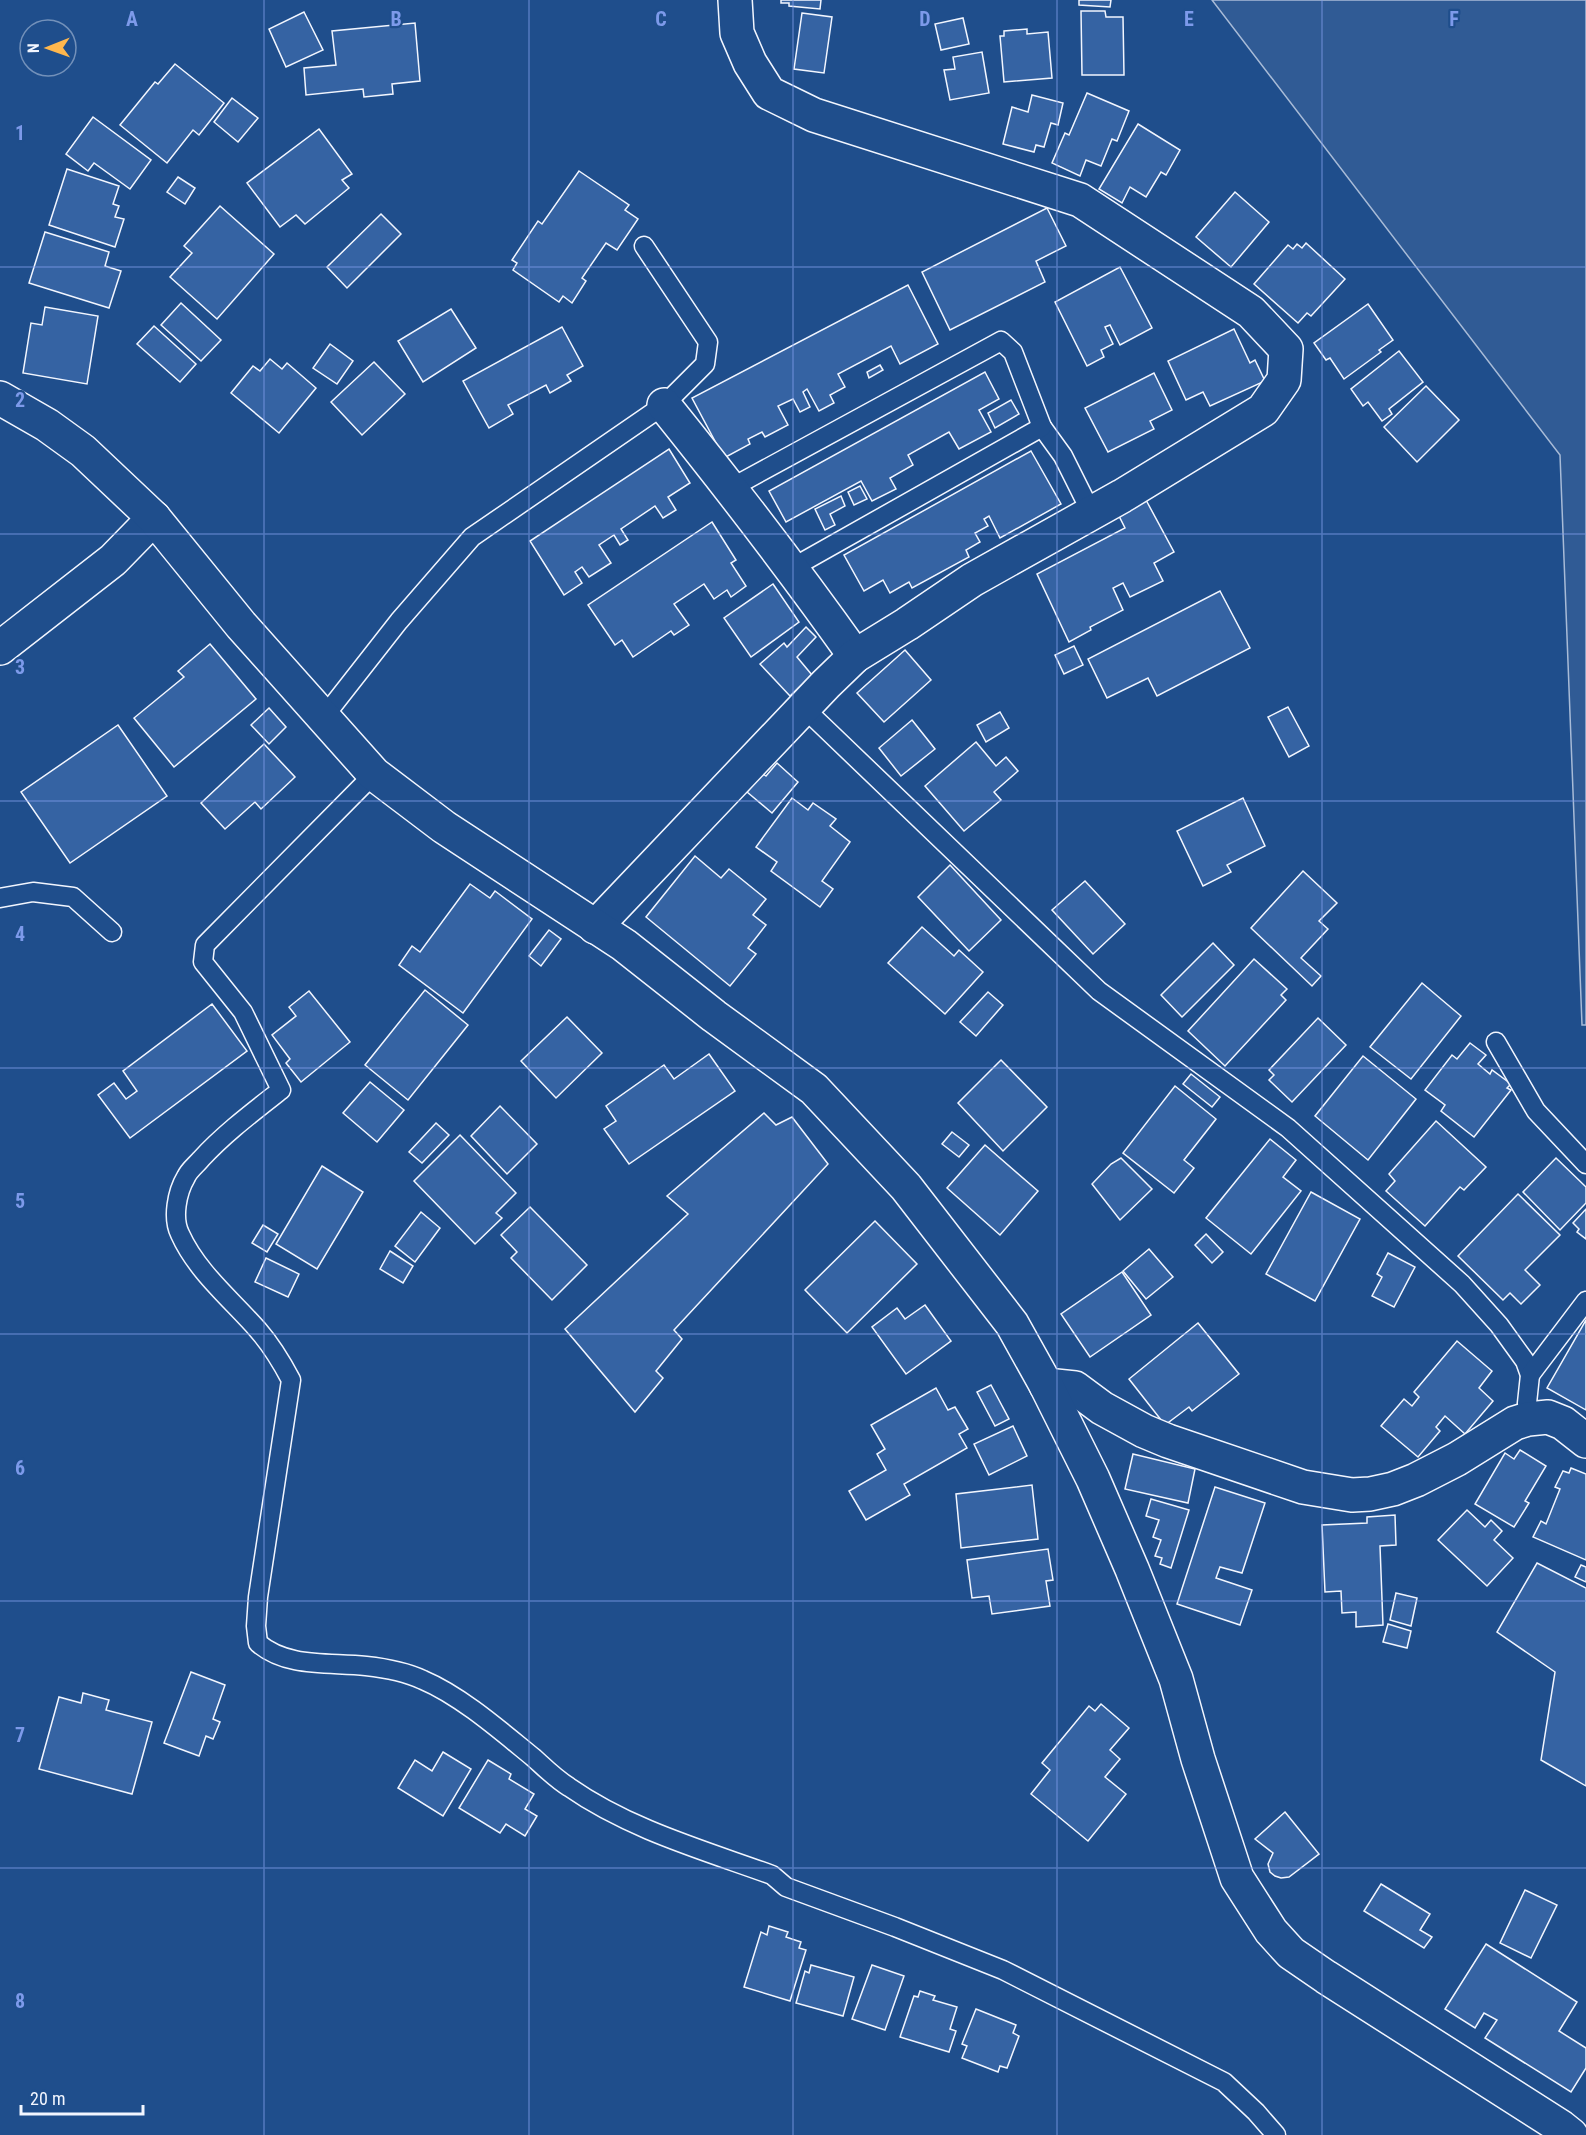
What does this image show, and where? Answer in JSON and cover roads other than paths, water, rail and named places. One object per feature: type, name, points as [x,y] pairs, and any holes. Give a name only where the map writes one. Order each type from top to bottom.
[{"type":"street","points":[[595,927],[855,656],[972,580],[1132,490],[1263,410],[1284,380],[1286,349],[1251,312],[1080,201],[814,115],[768,93],[750,63],[737,33],[735,0]]},
{"type":"street","points":[[0,398],[47,425],[83,451],[154,518],[241,625],[374,774],[444,827],[624,945],[714,1016],[814,1089],[906,1187],[1012,1324],[1046,1385],[1093,1479],[1176,1679],[1198,1759],[1237,1878],[1271,1931],[1291,1953],[1326,1977],[1571,2135]]},
{"type":"street","points":[[664,405],[732,488],[855,656]]},
{"type":"street","points":[[0,648],[113,560],[154,518]]},
{"type":"street","points":[[1046,1385],[1075,1388],[1101,1407],[1144,1431],[1168,1441],[1303,1487],[1352,1495],[1393,1489],[1416,1480],[1457,1459],[1515,1423],[1528,1419],[1548,1417],[1563,1423],[1586,1441]]},
{"type":"lane","points":[[323,718],[399,621],[472,537],[664,405],[705,364],[708,342],[644,246]]},
{"type":"lane","points":[[732,488],[1001,341],[1013,352],[1042,427],[1063,456],[1091,512]]},
{"type":"lane","points":[[792,568],[1042,427]]},
{"type":"lane","points":[[804,708],[1099,991],[1288,1128],[1462,1284],[1499,1325],[1525,1361],[1530,1375],[1528,1419]]},
{"type":"lane","points":[[374,774],[205,945],[203,962],[243,1012],[281,1090],[217,1142],[186,1175],[178,1194],[177,1210],[178,1232],[188,1248],[212,1281],[260,1332],[281,1361],[291,1380],[258,1597],[255,1626],[258,1643],[270,1653],[289,1660],[368,1666],[422,1679],[442,1689],[507,1736],[568,1787],[634,1824],[772,1875],[786,1887],[1003,1970],[1224,2082],[1256,2112],[1276,2135]]},
{"type":"lane","points":[[0,898],[33,892],[73,897],[112,932]]},
{"type":"lane","points":[[1496,1042],[1536,1112],[1586,1164]]},
{"type":"lane","points":[[1530,1375],[1586,1301]]}]
